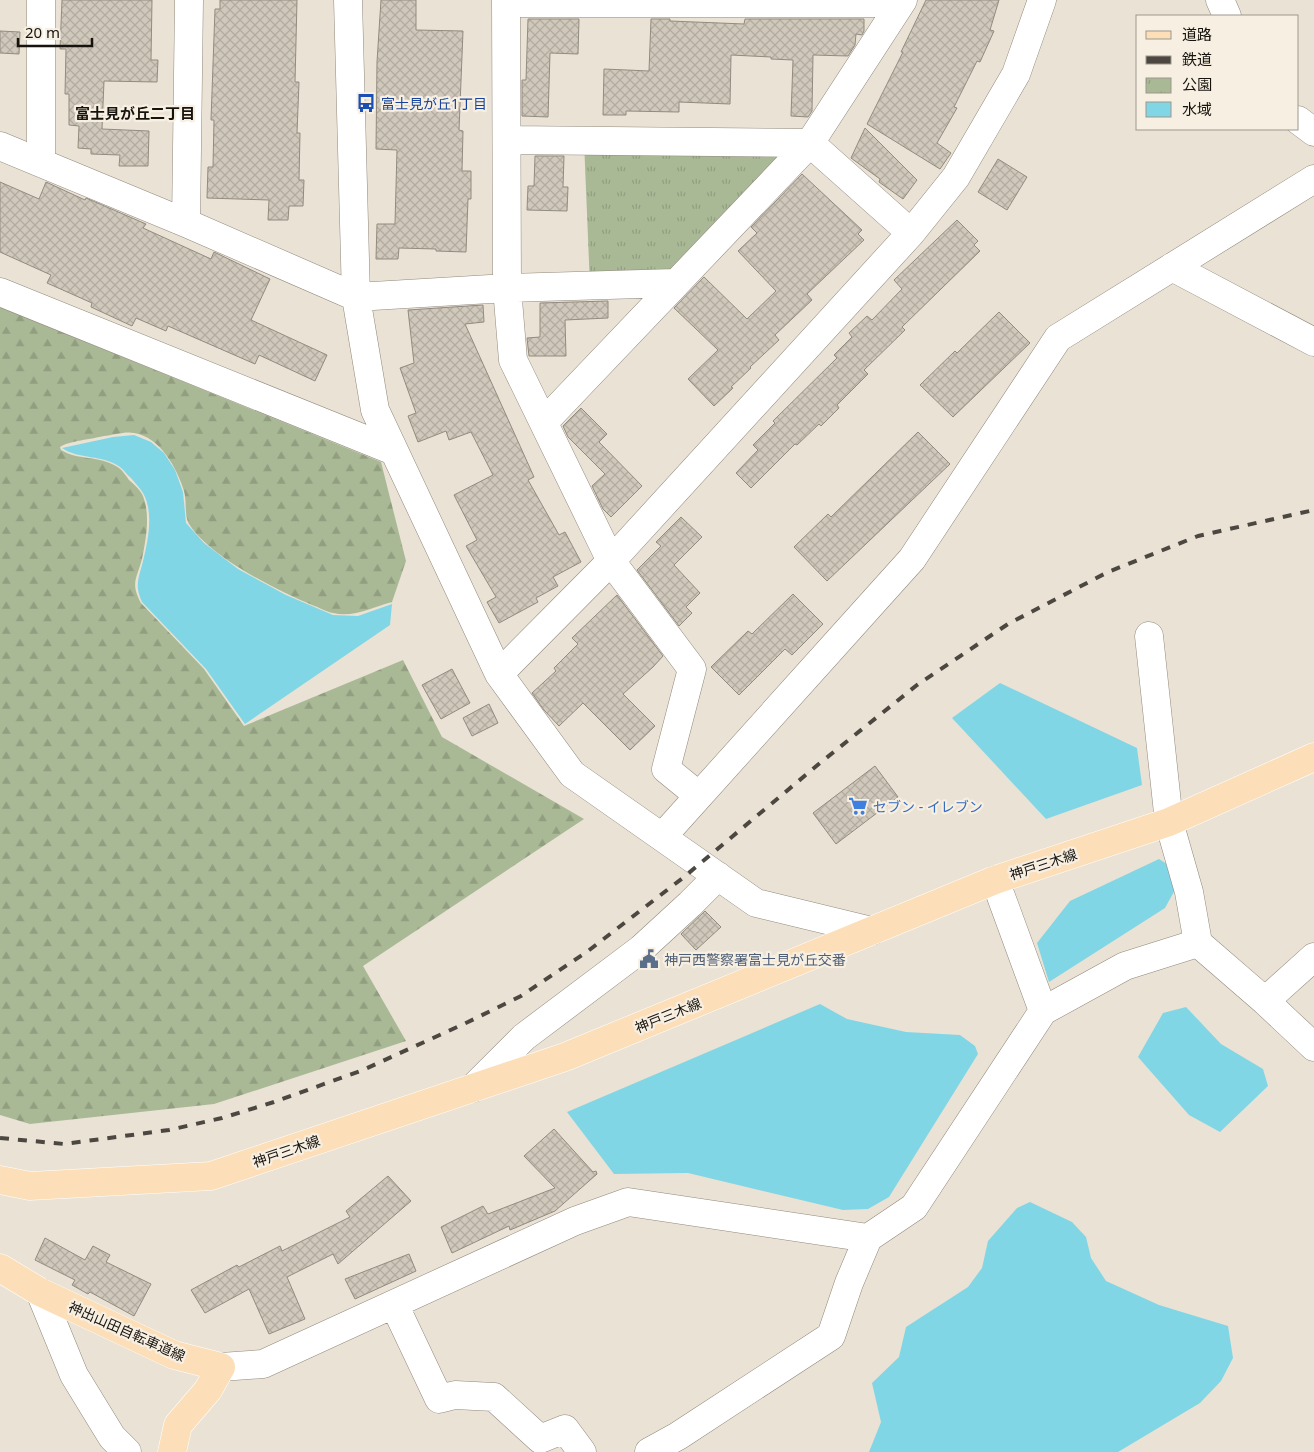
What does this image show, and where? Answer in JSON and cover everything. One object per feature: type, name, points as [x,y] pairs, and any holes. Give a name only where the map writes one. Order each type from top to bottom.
[{"type":"main road","name":"神戸三木線","points":[[0,1180],[30,1186],[211,1176],[565,1057],[995,880],[1169,822],[1314,757]]},
{"type":"main road","name":"神出山田自転車道線","points":[[0,1268],[40,1292],[174,1355],[221,1367]]},
{"type":"main road","points":[[172,1452],[178,1424],[208,1390],[221,1367]]},
{"type":"street","points":[[41,0],[41,163]]},
{"type":"street","points":[[186,223],[189,0]]},
{"type":"street","points":[[348,0],[356,298],[375,410],[499,674],[572,774],[756,903],[872,931]]},
{"type":"street","points":[[499,674],[611,561],[911,233],[956,177],[1016,74],[1042,0]]},
{"type":"street","points":[[1220,0],[1228,15]]},
{"type":"street","points":[[699,796],[666,769],[692,669],[611,561],[513,360],[507,288],[506,2],[902,2]]},
{"type":"street","points":[[544,422],[810,143],[902,2]]},
{"type":"street","points":[[1299,121],[1314,132]]},
{"type":"street","points":[[507,140],[810,143],[911,233]]},
{"type":"street","points":[[0,146],[186,223],[356,298],[507,288],[675,283]]},
{"type":"street","points":[[662,837],[912,559],[1058,338],[1314,179]]},
{"type":"street","points":[[1172,267],[1314,342]]},
{"type":"street","points":[[0,292],[394,451]]},
{"type":"street","points":[[1149,636],[1169,822],[1189,892],[1198,943],[1265,1001],[1314,1047]]},
{"type":"street","points":[[473,1088],[524,1036],[641,949],[718,876]]},
{"type":"street","points":[[995,880],[1043,1011]]},
{"type":"street","points":[[649,1452],[682,1444],[831,1336],[849,1283],[868,1238],[914,1207],[1043,1011],[1125,966],[1198,943]]},
{"type":"street","points":[[1265,1001],[1314,958]]},
{"type":"street","points":[[221,1367],[263,1364],[575,1221],[628,1202],[868,1238]]},
{"type":"street","points":[[40,1292],[74,1375],[112,1437],[127,1452]]},
{"type":"street","points":[[394,1304],[439,1399],[455,1395],[494,1397],[540,1439],[564,1429],[582,1452]]},
{"type":"green space","points":[[584,141],[810,143],[675,283],[590,286]]},
{"type":"green space","points":[[0,307],[381,462],[406,561],[392,602],[356,613],[341,614],[328,612],[281,591],[245,571],[212,548],[189,524],[184,491],[177,473],[166,455],[152,441],[143,436],[127,432],[75,442],[60,447],[61,450],[75,456],[112,464],[120,469],[141,492],[145,501],[147,526],[142,559],[135,585],[141,603],[204,669],[244,726],[403,660],[442,737],[584,819],[363,966],[406,1041],[214,1104],[30,1124],[0,1115]]},
{"type":"water","points":[[134,435],[151,442],[164,453],[175,470],[183,492],[186,523],[204,543],[238,569],[286,595],[333,615],[358,616],[392,604],[390,625],[245,724],[206,669],[142,602],[138,591],[138,582],[147,545],[149,518],[142,491],[120,467],[113,463],[69,452],[62,448],[113,437]]},
{"type":"water","points":[[1000,683],[1137,748],[1142,785],[1046,819],[952,718]]},
{"type":"water","points":[[1159,859],[1170,866],[1176,888],[1165,908],[1049,982],[1037,943],[1070,901]]},
{"type":"water","points":[[820,1004],[847,1019],[906,1032],[960,1035],[975,1046],[978,1054],[889,1197],[868,1209],[843,1210],[688,1173],[614,1174],[567,1112]]},
{"type":"water","points":[[1186,1007],[1221,1044],[1263,1069],[1268,1086],[1220,1132],[1189,1115],[1138,1057],[1163,1013]]},
{"type":"water","points":[[1030,1202],[1072,1222],[1086,1237],[1091,1258],[1106,1281],[1159,1305],[1228,1326],[1233,1358],[1221,1381],[1200,1403],[1118,1452],[869,1452],[881,1422],[872,1383],[899,1357],[906,1327],[968,1287],[982,1268],[988,1241],[1017,1208]]},
{"type":"building","points":[[62,0],[152,0],[151,60],[158,60],[157,82],[104,81],[102,129],[149,131],[148,166],[119,166],[120,155],[91,154],[91,149],[78,148],[79,126],[69,125],[69,94],[65,94],[66,49],[60,49]]},
{"type":"building","points":[[220,0],[297,0],[295,82],[299,82],[297,133],[300,133],[299,180],[304,180],[303,206],[289,206],[288,220],[268,220],[269,200],[207,198],[208,167],[213,167],[214,120],[211,120],[215,9],[220,9]]},
{"type":"building","points":[[381,0],[416,0],[416,30],[463,31],[459,130],[463,131],[462,171],[471,171],[471,199],[468,199],[466,252],[399,248],[398,259],[376,259],[377,224],[395,224],[397,150],[376,149],[377,62]]},
{"type":"building","points":[[926,0],[999,0],[990,30],[994,31],[980,62],[977,61],[954,107],[957,108],[937,143],[951,153],[940,169],[867,124],[903,52],[901,52]]},
{"type":"building","points":[[528,19],[579,19],[578,54],[550,53],[548,117],[522,116],[522,80],[526,80]]},
{"type":"building","points":[[651,19],[744,24],[745,19],[864,19],[864,31],[862,35],[856,34],[855,45],[848,56],[813,55],[812,111],[808,117],[791,116],[793,60],[731,55],[730,104],[679,102],[679,112],[626,111],[626,115],[603,115],[604,69],[649,71]]},
{"type":"building","points":[[0,31],[20,32],[19,54],[0,53]]},
{"type":"building","points":[[865,128],[917,180],[903,199],[879,182],[880,179],[851,158]]},
{"type":"building","points":[[535,156],[564,156],[563,187],[568,187],[567,211],[527,210],[528,186],[534,186]]},
{"type":"building","points":[[998,159],[1027,177],[1007,210],[978,192]]},
{"type":"building","points":[[802,174],[862,230],[858,234],[864,240],[807,294],[812,300],[775,335],[779,340],[750,367],[731,387],[733,388],[714,406],[688,379],[718,350],[674,308],[704,277],[747,319],[776,291],[738,251],[757,233],[751,227]]},
{"type":"building","points":[[0,182],[39,199],[46,182],[146,224],[143,228],[211,259],[214,252],[270,279],[251,320],[327,355],[315,381],[259,355],[255,364],[168,326],[166,331],[136,318],[132,326],[91,307],[92,303],[47,283],[51,275],[0,252]]},
{"type":"building","points":[[957,220],[978,241],[974,245],[980,251],[902,327],[905,330],[864,370],[868,374],[837,405],[839,408],[821,426],[819,424],[797,445],[795,444],[751,488],[736,473],[758,450],[753,445],[775,423],[773,421],[837,358],[834,355],[852,337],[849,333],[867,316],[872,320],[902,289],[894,280]]},
{"type":"building","points":[[608,301],[608,318],[565,320],[566,356],[529,356],[527,338],[540,337],[540,303]]},
{"type":"building","points":[[483,305],[484,322],[465,324],[534,477],[528,480],[559,535],[565,532],[581,562],[553,577],[558,586],[536,598],[538,602],[499,623],[487,602],[496,597],[466,546],[477,540],[454,495],[493,475],[471,432],[449,440],[446,431],[418,442],[408,416],[416,413],[400,368],[414,363],[408,310]]},
{"type":"building","points":[[999,312],[1030,343],[953,417],[920,385],[955,351],[957,353]]},
{"type":"building","points":[[581,408],[607,434],[599,442],[642,486],[611,517],[603,509],[592,486],[605,474],[568,437],[563,426]]},
{"type":"building","points":[[918,432],[950,464],[827,581],[794,547],[828,514],[831,517]]},
{"type":"building","points":[[681,517],[702,537],[674,565],[700,593],[686,607],[692,613],[679,626],[637,570],[661,546],[656,542]]},
{"type":"building","points":[[793,594],[823,624],[792,655],[785,649],[739,695],[711,667],[748,631],[752,634]]},
{"type":"building","points":[[617,595],[663,656],[623,694],[655,726],[630,750],[583,703],[559,726],[532,693],[556,671],[554,668],[578,644],[572,638]]},
{"type":"building","points":[[452,669],[470,703],[441,719],[422,685]]},
{"type":"building","points":[[489,704],[498,723],[472,736],[463,718]]},
{"type":"building","points":[[875,766],[898,797],[836,844],[813,813]]},
{"type":"building","points":[[705,911],[721,927],[696,950],[681,934]]},
{"type":"building","points":[[554,1129],[593,1172],[596,1171],[597,1174],[555,1211],[510,1230],[509,1226],[452,1253],[441,1227],[483,1206],[488,1214],[555,1188],[524,1156]]},
{"type":"building","points":[[388,1176],[411,1201],[338,1264],[333,1254],[287,1277],[305,1319],[269,1334],[249,1289],[205,1313],[191,1290],[237,1265],[239,1267],[280,1246],[282,1251],[350,1217],[346,1211]]},
{"type":"building","points":[[45,1238],[85,1260],[93,1246],[110,1255],[106,1262],[151,1284],[134,1316],[90,1292],[88,1294],[72,1285],[75,1280],[35,1260]]},
{"type":"building","points":[[409,1254],[416,1271],[355,1299],[345,1279]]},
{"type":"railway","points":[[0,1138],[64,1144],[169,1130],[222,1118],[274,1102],[363,1070],[468,1022],[521,996],[588,951],[684,877],[917,685],[1008,624],[1108,572],[1198,536],[1314,510]]},
{"type":"place","name":"富士見が丘1丁目","points":[[366,103]]},
{"type":"place","name":"セブン - イレブン","points":[[858,806]]},
{"type":"place","name":"神戸西警察署富士見が丘交番","points":[[649,959]]},
{"type":"district","name":"富士見が丘二丁目","points":[[135,113]]}]
